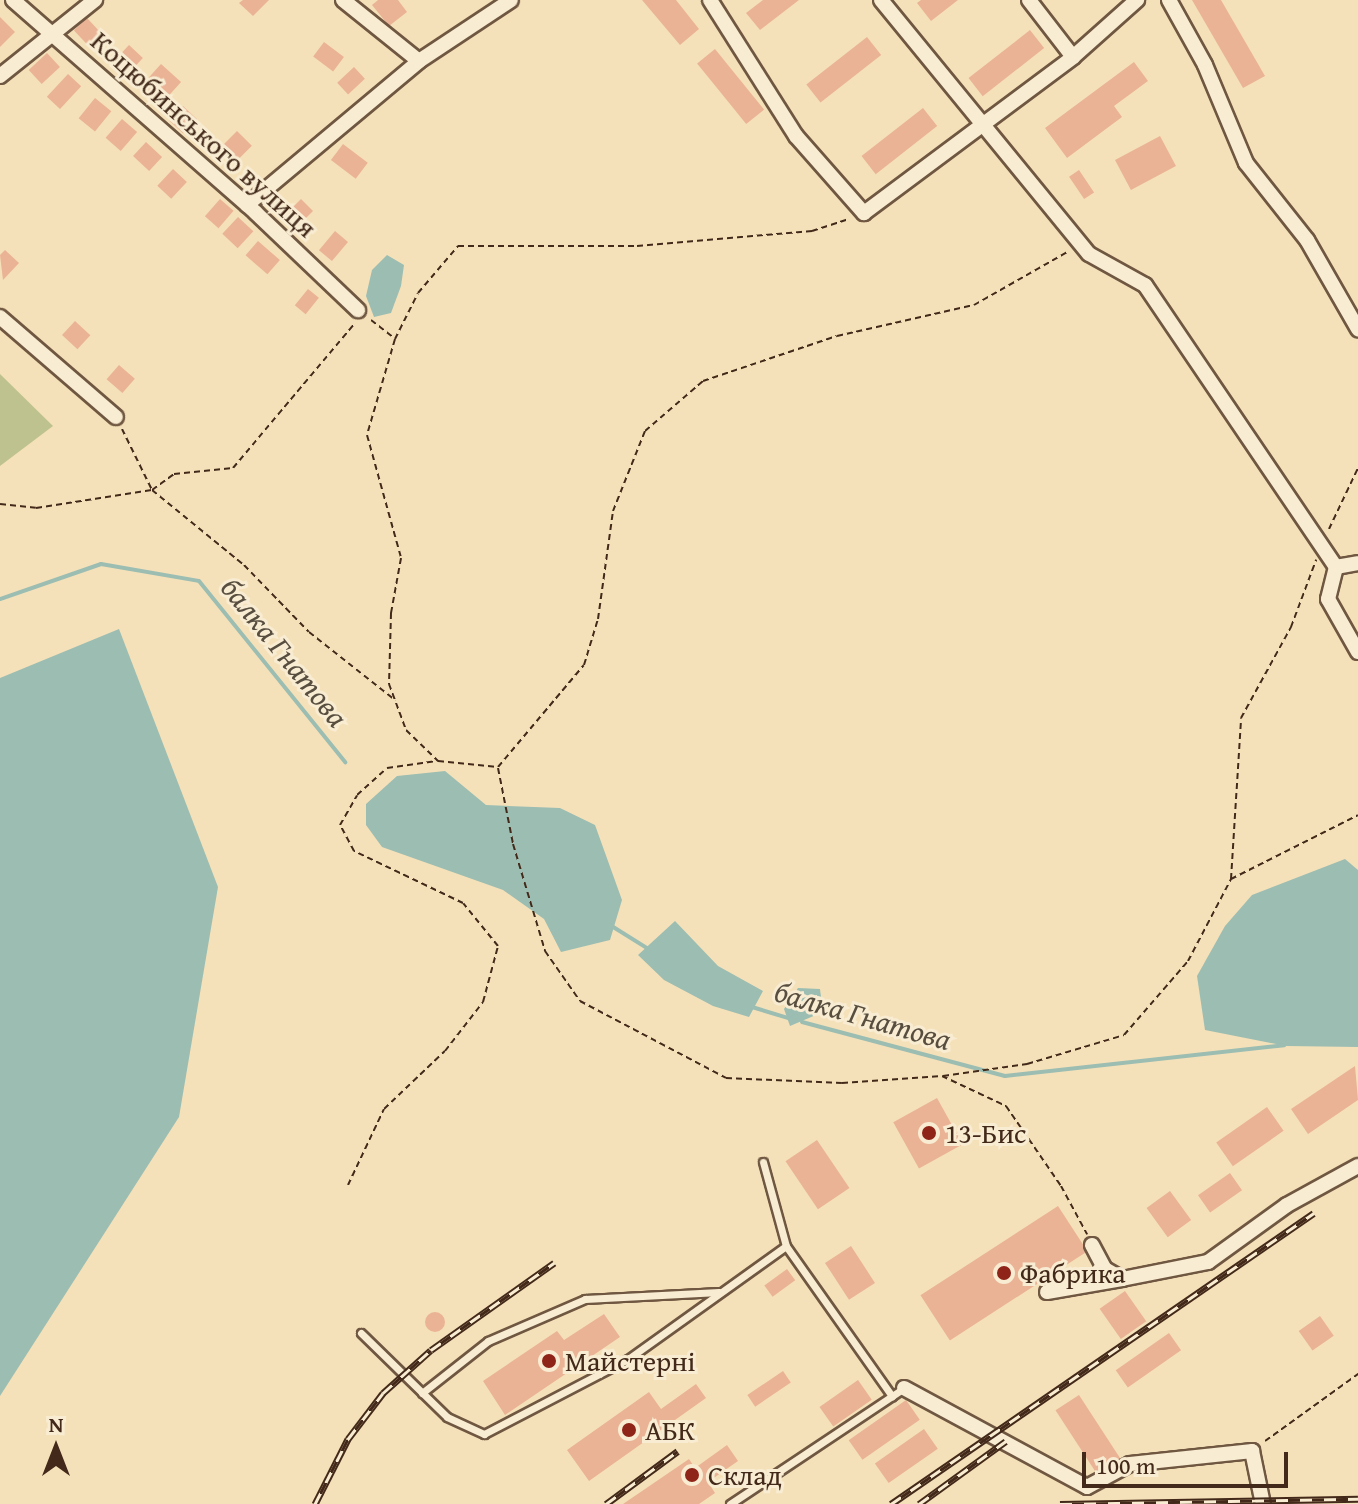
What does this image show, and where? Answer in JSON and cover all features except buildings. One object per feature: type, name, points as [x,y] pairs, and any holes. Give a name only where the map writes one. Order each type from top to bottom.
[{"type":"street","name":"Коцюбинського вулиця","points":[[13,0],[247,205],[358,310]]},
{"type":"street","points":[[0,76],[95,0]]},
{"type":"street","points":[[343,0],[419,61]]},
{"type":"street","points":[[247,205],[419,61],[511,0]]},
{"type":"street","points":[[710,0],[796,136],[864,213],[978,124],[1073,57],[1137,0]]},
{"type":"street","points":[[881,0],[978,124],[1081,244],[1145,285],[1336,567],[1328,599],[1358,652]]},
{"type":"street","points":[[1029,0],[1073,57]]},
{"type":"street","points":[[1169,0],[1205,65],[1246,163],[1307,240],[1358,329]]},
{"type":"street","points":[[0,317],[116,417]]},
{"type":"street","points":[[1336,567],[1358,563]]},
{"type":"street","points":[[1047,1292],[1208,1262],[1287,1205],[1358,1166]]},
{"type":"street","points":[[1092,1245],[1105,1269],[1122,1279]]},
{"type":"street","points":[[898,1392],[1087,1487],[1130,1464],[1252,1451],[1263,1504]]},
{"type":"lane","points":[[730,1504],[898,1392],[786,1246],[763,1162]]},
{"type":"lane","points":[[361,1333],[447,1417],[484,1434],[628,1359],[786,1246]]},
{"type":"lane","points":[[422,1393],[488,1341],[585,1299],[722,1292]]},
{"type":"path","points":[[438,761],[406,730],[389,684],[391,613],[401,558],[367,435],[395,339],[418,293],[458,246],[652,245],[812,231],[864,213]]},
{"type":"path","points":[[498,767],[584,665],[598,619],[613,511],[645,431],[703,381],[837,336],[974,305],[1081,244]]},
{"type":"path","points":[[0,504],[36,508],[152,490],[174,474],[233,468],[355,324],[358,310],[395,339]]},
{"type":"path","points":[[116,417],[152,490],[234,556],[309,632],[395,700]]},
{"type":"path","points":[[498,767],[513,844],[545,951],[580,1001],[726,1078],[842,1083],[942,1076],[1027,1064],[1124,1035],[1188,961],[1231,879],[1241,718],[1291,627],[1321,546],[1358,468]]},
{"type":"path","points":[[348,1185],[384,1109],[445,1051],[483,1002],[498,946],[463,903],[354,851],[340,825],[357,795],[387,768],[438,761],[498,767]]},
{"type":"path","points":[[1231,879],[1358,815]]},
{"type":"path","points":[[942,1076],[1006,1106],[1061,1186],[1092,1245]]},
{"type":"path","points":[[1252,1451],[1358,1374]]},
{"type":"green space","points":[[0,374],[53,426],[0,466]]},
{"type":"water","points":[[387,255],[404,265],[401,286],[391,313],[374,317],[366,296],[372,270]]},
{"type":"water","points":[[119,629],[218,887],[179,1117],[0,1396],[0,678]]},
{"type":"water","points":[[445,771],[486,805],[560,808],[595,825],[622,900],[610,940],[561,952],[544,919],[503,890],[382,847],[366,825],[366,804],[397,776]]},
{"type":"water","points":[[1345,859],[1358,870],[1358,1047],[1286,1046],[1205,1030],[1197,976],[1225,926],[1252,895]]},
{"type":"water","points":[[675,921],[718,966],[763,991],[749,1017],[713,1006],[664,980],[638,955]]},
{"type":"water","points":[[798,988],[820,989],[823,1012],[790,1026],[784,1009]]},
{"type":"waterway","name":"балка Гнатова","points":[[0,599],[101,564],[199,581],[345,762]]},
{"type":"waterway","name":"балка Гнатова","points":[[610,925],[650,950]]},
{"type":"waterway","name":"балка Гнатова","points":[[752,1007],[789,1018]]},
{"type":"waterway","name":"балка Гнатова","points":[[802,1022],[1005,1076],[1284,1045]]},
{"type":"railway","points":[[891,1504],[1314,1213]]},
{"type":"railway","points":[[315,1504],[348,1439],[383,1393],[431,1350],[554,1263]]},
{"type":"railway","points":[[919,1504],[1006,1441]]},
{"type":"railway","points":[[606,1504],[678,1451]]},
{"type":"railway","points":[[1060,1504],[1358,1499]]},
{"type":"place","name":"13-Бис","points":[[929,1133]]},
{"type":"place","name":"Фабрика","points":[[1004,1273]]},
{"type":"place","name":"Майстерні","points":[[549,1361]]},
{"type":"place","name":"АБК","points":[[629,1430]]},
{"type":"place","name":"Склад","points":[[692,1475]]}]
